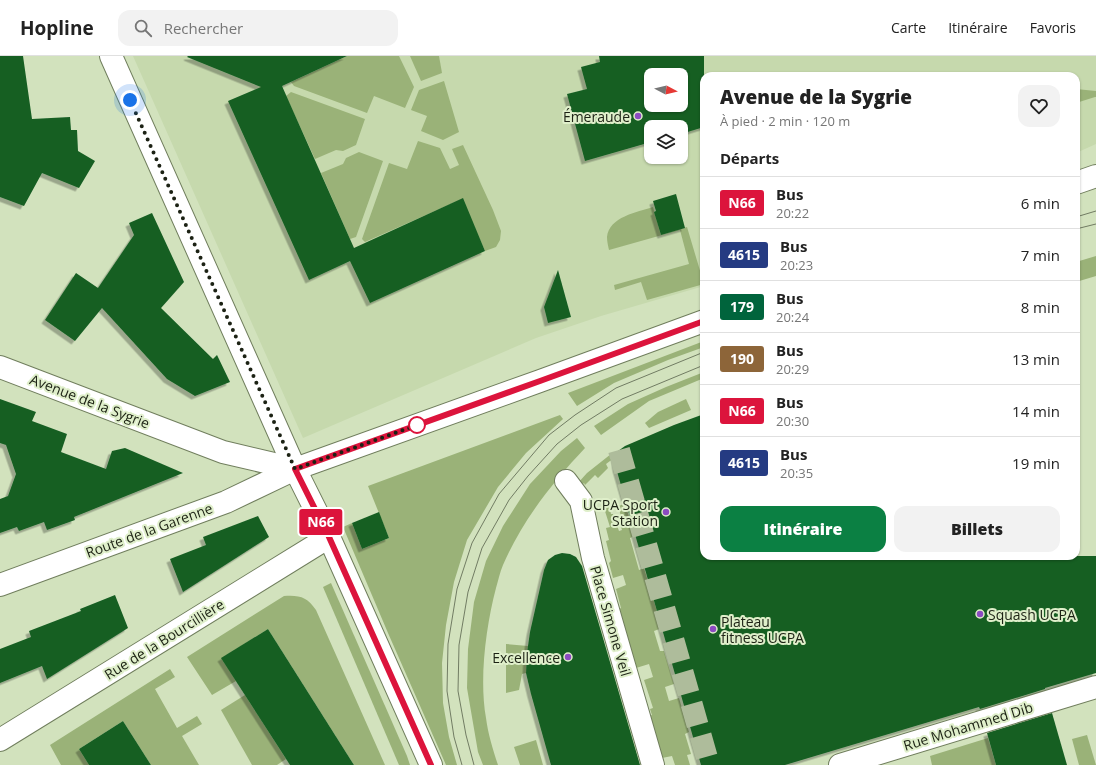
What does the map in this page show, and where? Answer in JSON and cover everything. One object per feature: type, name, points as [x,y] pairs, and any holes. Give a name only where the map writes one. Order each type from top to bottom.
[{"type":"street","points":[[111,56],[295,469],[329,537],[430,765]]},
{"type":"street","points":[[1080,182],[1096,176]]},
{"type":"street","name":"Route de la Garenne","points":[[0,585],[226,502],[295,469],[700,322]]},
{"type":"street","name":"Avenue de la Sygrie","points":[[0,367],[223,452],[295,469]]},
{"type":"street","name":"Place Simone Veil","points":[[566,481],[581,501],[593,558],[653,765]]},
{"type":"street","name":"Rue de la Bourcillière","points":[[0,740],[329,537]]},
{"type":"street","name":"Rue Mohammed Dib","points":[[840,765],[1096,687]]},
{"type":"shaded area","points":[[133,56],[1096,56],[1096,144],[1080,151],[1080,72],[700,72],[700,287],[601,316],[536,338],[303,438]]},
{"type":"shaded area","points":[[347,56],[399,56],[414,87],[405,108],[374,96],[367,113],[294,86],[291,82]]},
{"type":"shaded area","points":[[410,56],[439,56],[442,73],[421,81]]},
{"type":"shaded area","points":[[444,81],[459,132],[443,140],[421,131],[427,116],[411,110],[419,90]]},
{"type":"shaded area","points":[[1080,89],[1096,91],[1096,97],[1080,102]]},
{"type":"shaded area","points":[[291,92],[365,119],[356,145],[343,151],[336,150],[315,159],[286,96]]},
{"type":"shaded area","points":[[418,141],[440,148],[450,169],[459,165],[452,149],[463,145],[501,231],[500,240],[496,247],[485,251],[462,199],[365,242],[362,239],[389,163],[407,169]]},
{"type":"shaded area","points":[[359,152],[383,161],[356,237],[350,239],[321,173],[343,164],[346,158]]},
{"type":"shaded area","points":[[653,207],[661,235],[687,227],[700,271],[700,285],[647,300],[641,282],[615,290],[614,285],[689,264],[680,230],[609,250],[607,237],[609,230],[618,220],[632,213]]},
{"type":"shaded area","points":[[1096,256],[1096,276],[1080,281],[1080,261]]},
{"type":"shaded area","points":[[700,343],[700,348],[668,360],[614,383],[577,406],[568,393]]},
{"type":"shaded area","points":[[700,374],[700,380],[649,401],[601,435],[594,426],[628,404]]},
{"type":"shaded area","points":[[686,399],[691,410],[649,428],[645,423],[658,412]]},
{"type":"shaded area","points":[[560,415],[563,419],[526,453],[498,487],[467,540],[454,582],[446,625],[442,663],[443,703],[449,737],[457,765],[446,765],[343,527],[352,523],[362,549],[389,538],[368,486]]},
{"type":"shaded area","points":[[577,438],[585,448],[539,503],[519,533],[499,576],[489,619],[483,670],[484,703],[487,724],[498,765],[483,765],[478,752],[467,688],[468,649],[474,602],[486,561],[503,526],[530,484],[561,451]]},
{"type":"shaded area","points":[[611,454],[614,458],[606,464],[608,468],[598,478],[595,475],[585,485],[584,483],[581,486],[578,483],[587,473]]},
{"type":"shaded area","points":[[625,504],[635,536],[630,538],[639,570],[644,568],[662,628],[654,631],[660,651],[664,651],[674,684],[665,687],[669,701],[679,698],[689,732],[685,734],[691,754],[687,755],[690,765],[675,765],[672,756],[662,758],[649,716],[652,715],[650,709],[653,708],[644,680],[653,677],[649,664],[636,668],[619,609],[621,608],[616,589],[626,585],[623,575],[613,578],[606,541],[609,540],[606,528],[610,527],[604,508],[609,506],[619,531],[622,530],[620,524],[623,523],[618,506]]},
{"type":"shaded area","points":[[331,583],[410,765],[399,765],[323,587]]},
{"type":"shaded area","points":[[284,596],[303,598],[316,610],[385,765],[354,765],[268,629],[222,658],[236,681],[212,695],[187,657]]},
{"type":"shaded area","points":[[506,644],[528,646],[526,673],[522,674],[519,690],[506,693]]},
{"type":"shaded area","points":[[170,669],[175,677],[155,689],[177,728],[197,716],[202,724],[182,736],[199,765],[151,765],[123,721],[79,749],[89,765],[61,765],[50,745]]},
{"type":"shaded area","points":[[245,695],[286,759],[277,765],[252,765],[221,710]]},
{"type":"shaded area","points":[[1087,735],[1096,765],[1079,765],[1072,739]]},
{"type":"shaded area","points":[[988,738],[996,765],[932,765],[930,756]]},
{"type":"shaded area","points":[[536,740],[543,765],[520,765],[514,747]]},
{"type":"building","points":[[0,56],[23,56],[32,119],[70,117],[71,130],[77,130],[78,151],[95,161],[79,188],[42,173],[24,206],[0,197]]},
{"type":"building","points":[[347,56],[282,86],[354,248],[463,198],[485,251],[370,303],[350,261],[309,280],[228,101],[261,87],[187,57]]},
{"type":"building","points":[[599,56],[704,56],[704,72],[700,72],[700,128],[688,132],[688,120],[644,120],[644,144],[585,161],[567,94],[587,89],[581,67],[600,62]]},
{"type":"building","points":[[676,194],[685,228],[661,235],[654,212],[656,211],[653,201]]},
{"type":"building","points":[[152,213],[184,282],[161,308],[213,359],[217,355],[230,382],[195,396],[167,379],[102,308],[75,341],[45,320],[76,273],[98,288],[134,235],[129,223]]},
{"type":"building","points":[[558,270],[571,317],[548,323],[544,307]]},
{"type":"building","points":[[0,399],[36,412],[32,421],[67,434],[61,452],[106,469],[112,451],[125,448],[183,473],[74,517],[75,520],[47,530],[44,522],[19,531],[17,527],[0,533],[0,499],[8,496],[16,474],[6,445],[0,443]]},
{"type":"building","name":"UCPA Sport Station","points":[[700,415],[700,560],[1080,560],[1080,556],[1096,556],[1096,673],[980,709],[979,707],[785,765],[701,765],[616,468],[614,454],[625,446]]},
{"type":"building","points":[[379,512],[389,538],[362,549],[352,523]]},
{"type":"building","points":[[258,516],[269,537],[183,592],[170,559],[206,545],[203,537]]},
{"type":"building","name":"Excellence","points":[[562,553],[570,554],[576,557],[582,566],[640,765],[551,765],[526,673],[527,653],[530,632],[544,570],[548,560],[555,555]]},
{"type":"building","points":[[115,595],[128,628],[47,679],[42,666],[0,683],[0,649],[31,637],[29,631],[81,611],[80,609]]},
{"type":"building","points":[[268,629],[354,765],[290,765],[221,658]]},
{"type":"building","points":[[1052,713],[1067,765],[996,765],[987,733]]},
{"type":"building","points":[[123,721],[151,765],[89,765],[79,749]]},
{"type":"tunnel","points":[[619,450],[709,765]]},
{"type":"tram line","points":[[1080,216],[1096,211]]},
{"type":"tram line","points":[[1080,228],[1096,224]]},
{"type":"tram line","points":[[462,765],[454,737],[447,691],[448,644],[457,589],[472,543],[499,494],[549,435],[575,415],[616,388],[700,354]]},
{"type":"tram line","points":[[474,765],[466,735],[458,691],[459,645],[468,592],[482,548],[509,500],[557,444],[581,425],[622,399],[700,367]]},
{"type":"bus line","name":"N66","points":[[431,765],[329,537],[295,469],[700,322]]},
{"type":"place","name":"Émeraude","points":[[638,116]]},
{"type":"place","name":"UCPA Sport Station","points":[[666,512]]},
{"type":"place","name":"Squash UCPA","points":[[980,614]]},
{"type":"place","name":"Plateau fitness UCPA","points":[[713,629]]},
{"type":"place","name":"Excellence","points":[[568,657]]},
{"type":"route","points":[[130,100],[295,469],[420,424],[417,425]]}]
